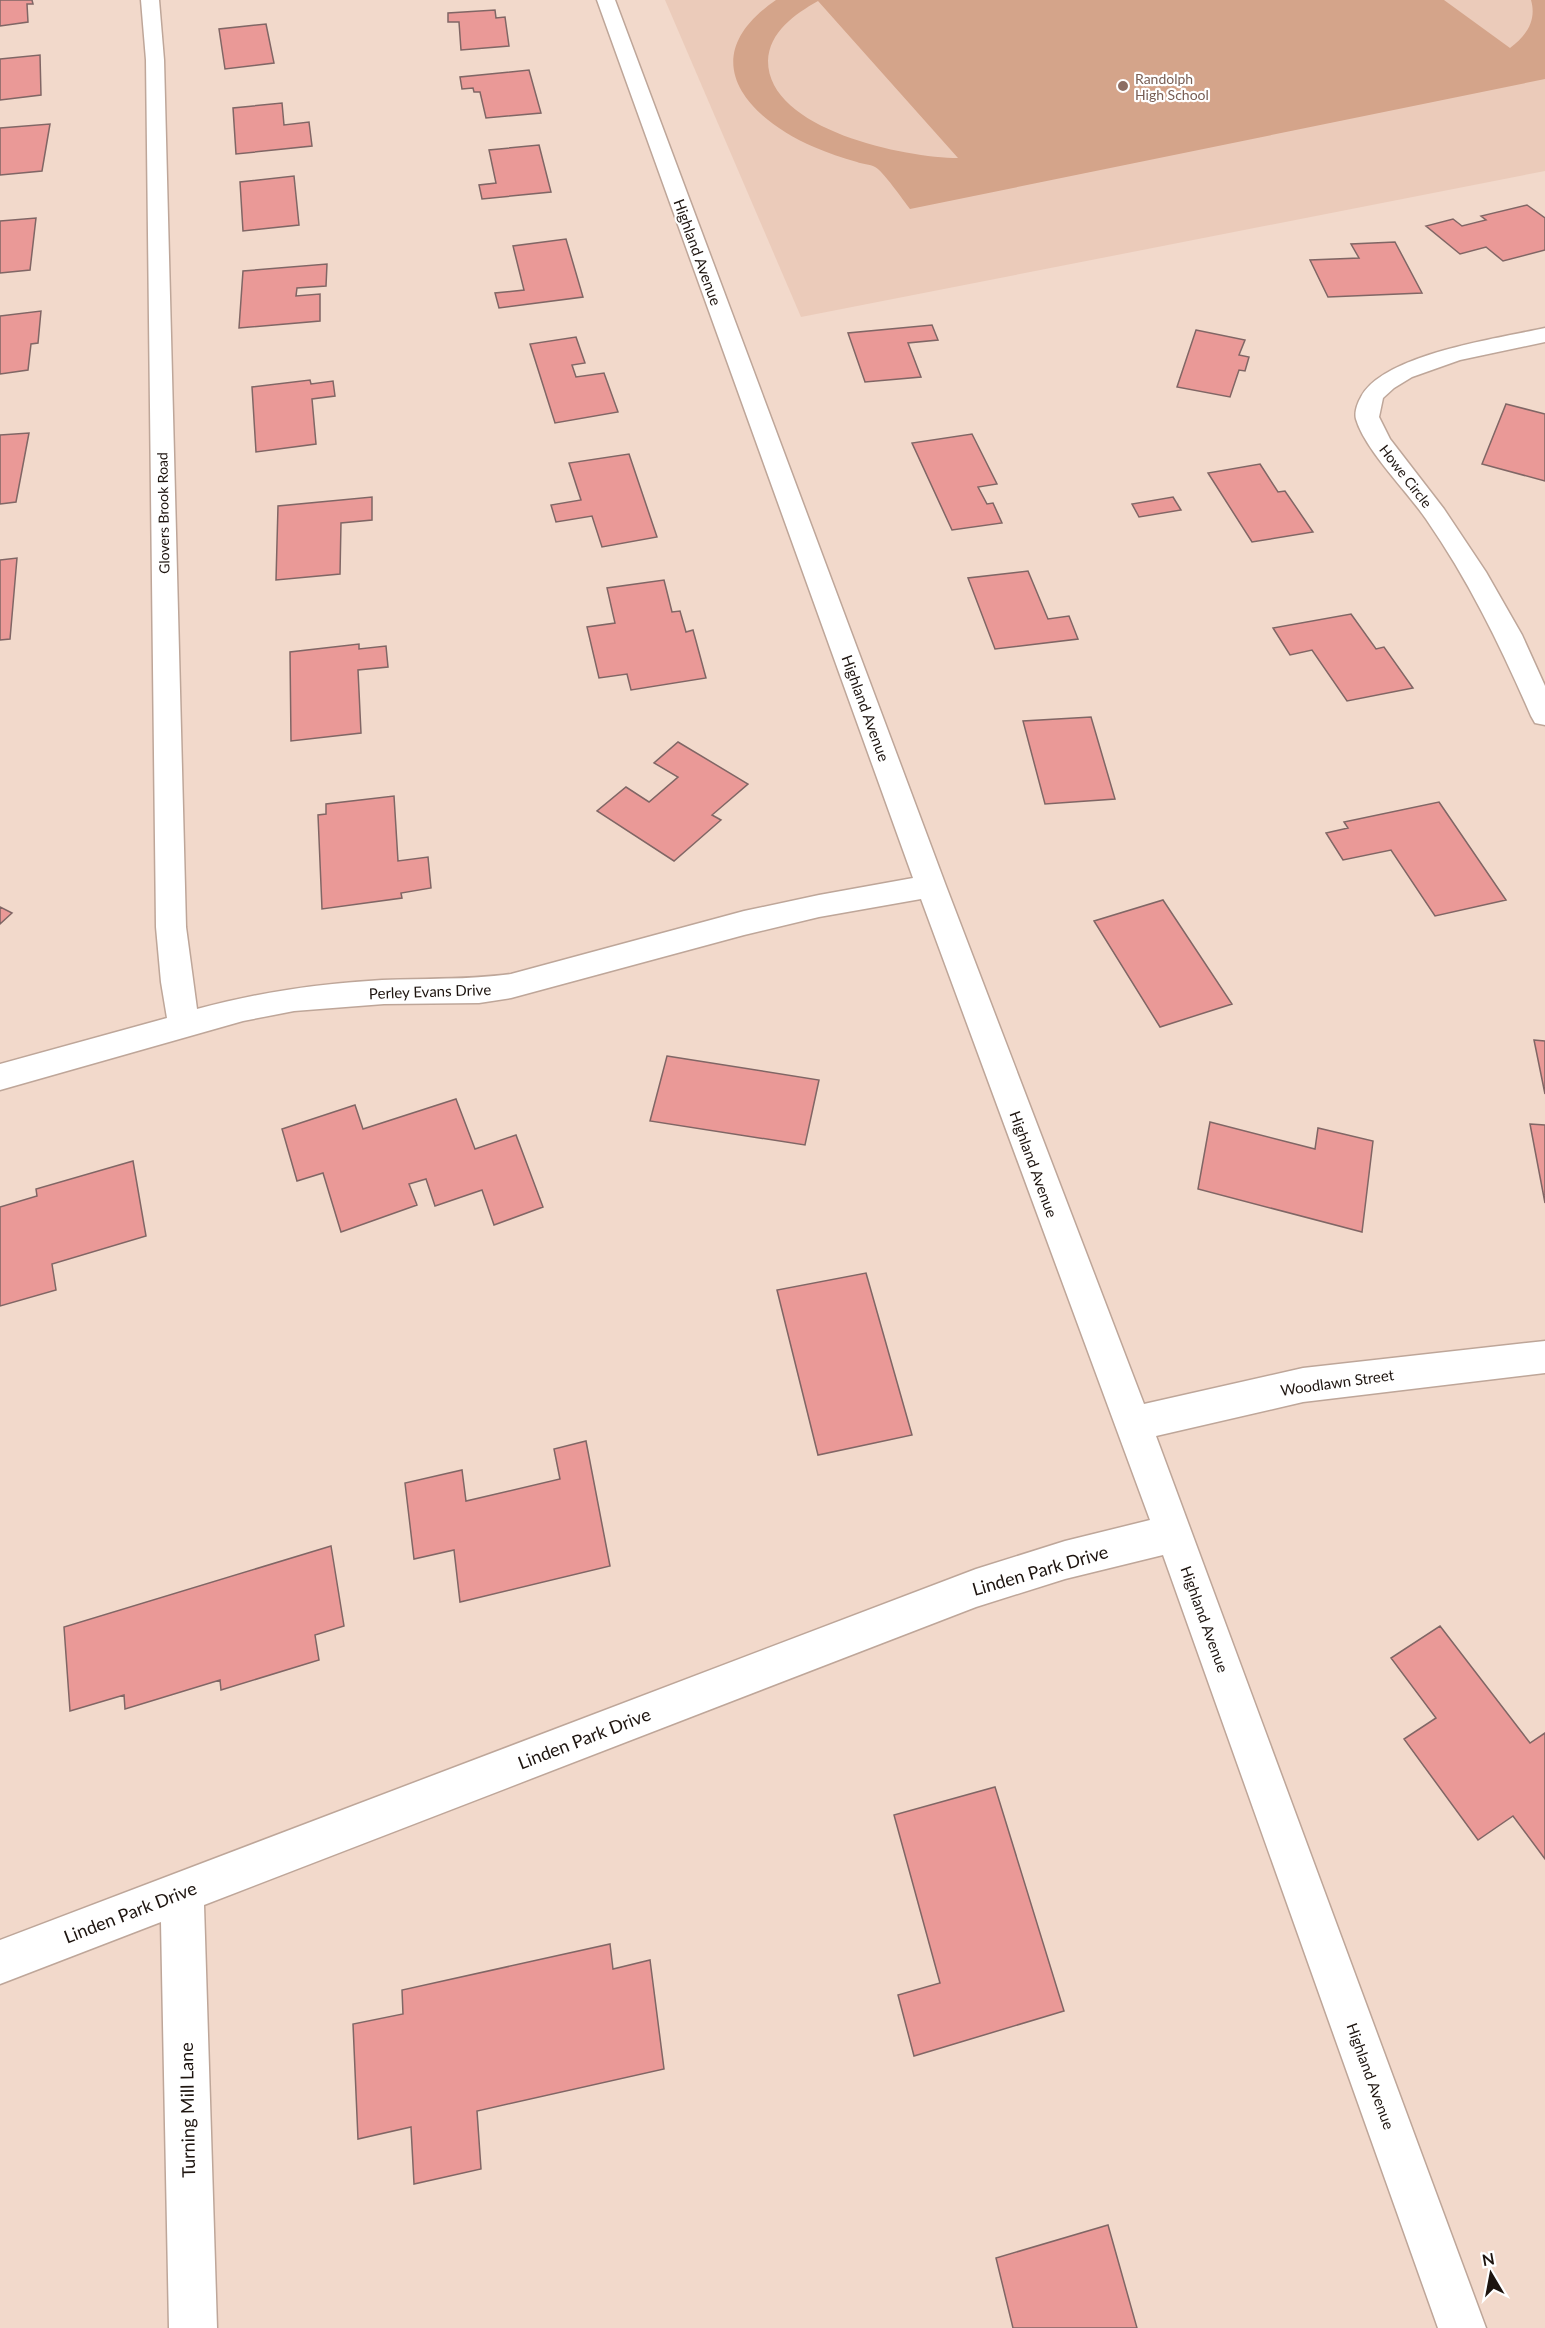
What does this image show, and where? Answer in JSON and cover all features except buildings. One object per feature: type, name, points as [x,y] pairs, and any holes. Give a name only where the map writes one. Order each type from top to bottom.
[{"type":"street","name":"Glovers Brook Road","points":[[150,0],[156,71],[171,927],[176,982],[184,1025]]},
{"type":"street","name":"Highland Avenue","points":[[606,0],[931,885],[1174,1533],[1462,2328]]},
{"type":"street","name":"Howe Circle","points":[[1545,335],[1463,354],[1405,371],[1381,386],[1372,396],[1367,417],[1379,441],[1413,483],[1477,578],[1509,635],[1545,716]]},
{"type":"street","name":"Perley Evans Drive","points":[[0,1077],[243,1009],[294,999],[384,992],[479,991],[511,986],[781,914],[931,885]]},
{"type":"street","name":"Woodlawn Street","points":[[1132,1424],[1303,1385],[1545,1357]]},
{"type":"street","name":"Linden Park Drive","points":[[0,1962],[976,1588],[1065,1560],[1174,1533]]},
{"type":"street","name":"Turning Mill Lane","points":[[182,1893],[193,2328]]},
{"type":"shaded area","name":"Randolph High School","points":[[665,0],[1545,0],[1545,171],[801,317]]},
{"type":"shaded area","points":[[776,0],[1444,0],[1510,48],[1529,27],[1532,15],[1531,0],[1545,0],[1545,79],[910,209],[875,167],[814,147],[767,119],[749,102],[738,83],[733,63],[737,42],[751,21]],"holes":[[[818,1],[958,158],[906,153],[875,146],[814,122],[790,105],[774,85],[768,61],[769,51],[778,33],[792,18]]]},
{"type":"place","name":"Randolph High School","points":[[1123,86]]}]
